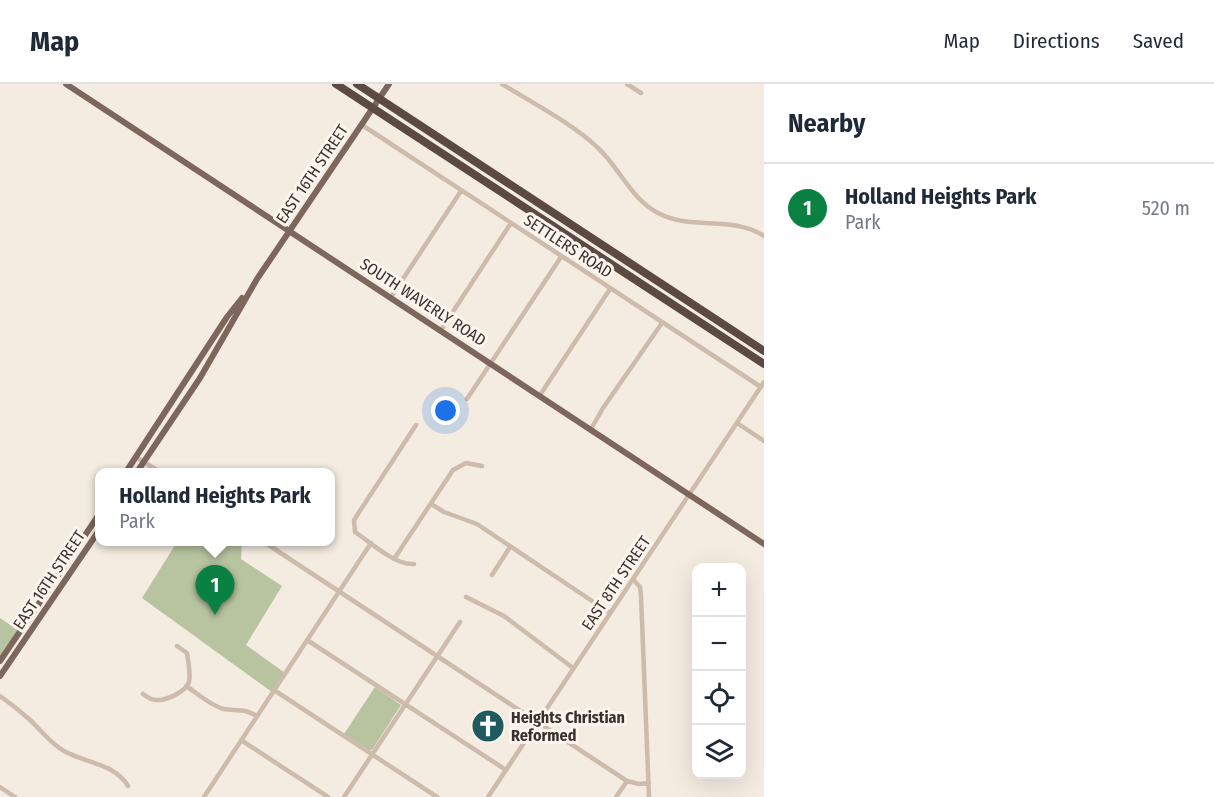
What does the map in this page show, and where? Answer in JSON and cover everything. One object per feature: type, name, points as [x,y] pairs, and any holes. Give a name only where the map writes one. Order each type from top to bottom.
[{"type":"highway","points":[[336,84],[764,364]]},
{"type":"highway","points":[[357,84],[764,351]]},
{"type":"highway","points":[[470,173],[477,163]]},
{"type":"highway","points":[[672,305],[677,300],[684,299]]},
{"type":"main road","name":"SOUTH WAVERLY ROAD","points":[[66,84],[764,543]]},
{"type":"main road","name":"EAST 16TH STREET","points":[[129,468],[227,317],[257,279],[389,84]]},
{"type":"main road","name":"EAST 16TH STREET","points":[[140,468],[200,378],[257,279]]},
{"type":"main road","name":"EAST 16TH STREET","points":[[0,661],[95,519]]},
{"type":"main road","name":"EAST 16TH STREET","points":[[0,676],[95,535]]},
{"type":"street","points":[[502,84],[588,139],[611,161],[638,198],[659,213],[683,222],[743,226],[764,236]]},
{"type":"street","points":[[627,84],[641,93]]},
{"type":"street","name":"SETTLERS ROAD","points":[[362,125],[662,323],[762,385]]},
{"type":"street","points":[[391,297],[461,191]]},
{"type":"street","points":[[441,330],[511,223]]},
{"type":"street","points":[[467,399],[561,257]]},
{"type":"street","points":[[540,395],[610,289]]},
{"type":"street","points":[[591,429],[662,323]]},
{"type":"street","name":"EAST 8TH STREET","points":[[488,797],[762,385]]},
{"type":"street","points":[[737,423],[764,441]]},
{"type":"street","points":[[414,564],[406,565],[394,559],[355,532],[354,520],[416,425]]},
{"type":"street","points":[[136,457],[153,468]]},
{"type":"street","points":[[394,559],[453,470],[470,462],[482,466]]},
{"type":"street","points":[[431,504],[444,512],[477,524],[610,613]]},
{"type":"street","points":[[204,797],[371,543]]},
{"type":"street","points":[[270,546],[627,780],[639,784],[649,783]]},
{"type":"street","points":[[492,575],[510,547]]},
{"type":"street","points":[[633,579],[640,587],[641,596],[649,797]]},
{"type":"street","points":[[466,597],[504,616],[573,668]]},
{"type":"street","points":[[344,797],[460,622]]},
{"type":"street","points":[[307,640],[506,770]]},
{"type":"street","points":[[143,694],[153,700],[161,700],[180,692],[189,682],[187,653],[177,646]]},
{"type":"street","points":[[186,686],[217,706],[225,709],[245,709],[257,716]]},
{"type":"street","points":[[274,690],[436,797]]},
{"type":"street","points":[[0,696],[30,719],[47,738],[63,750],[107,768],[123,778],[128,786]]},
{"type":"street","points":[[241,740],[328,797]]},
{"type":"street","points":[[616,797],[627,780]]},
{"type":"street","points":[[0,787],[15,797]]},
{"type":"green space","points":[[174,546],[242,546],[241,559],[282,586],[246,645],[285,673],[272,692],[142,598]]},
{"type":"green space","points":[[0,618],[18,630],[0,656]]},
{"type":"green space","points":[[375,687],[401,705],[372,750],[369,750],[344,734]]},
{"type":"place","name":"Holland Heights Park","points":[[215,615]]},
{"type":"place","name":"Heights Christian Reformed","points":[[488,726]]}]
